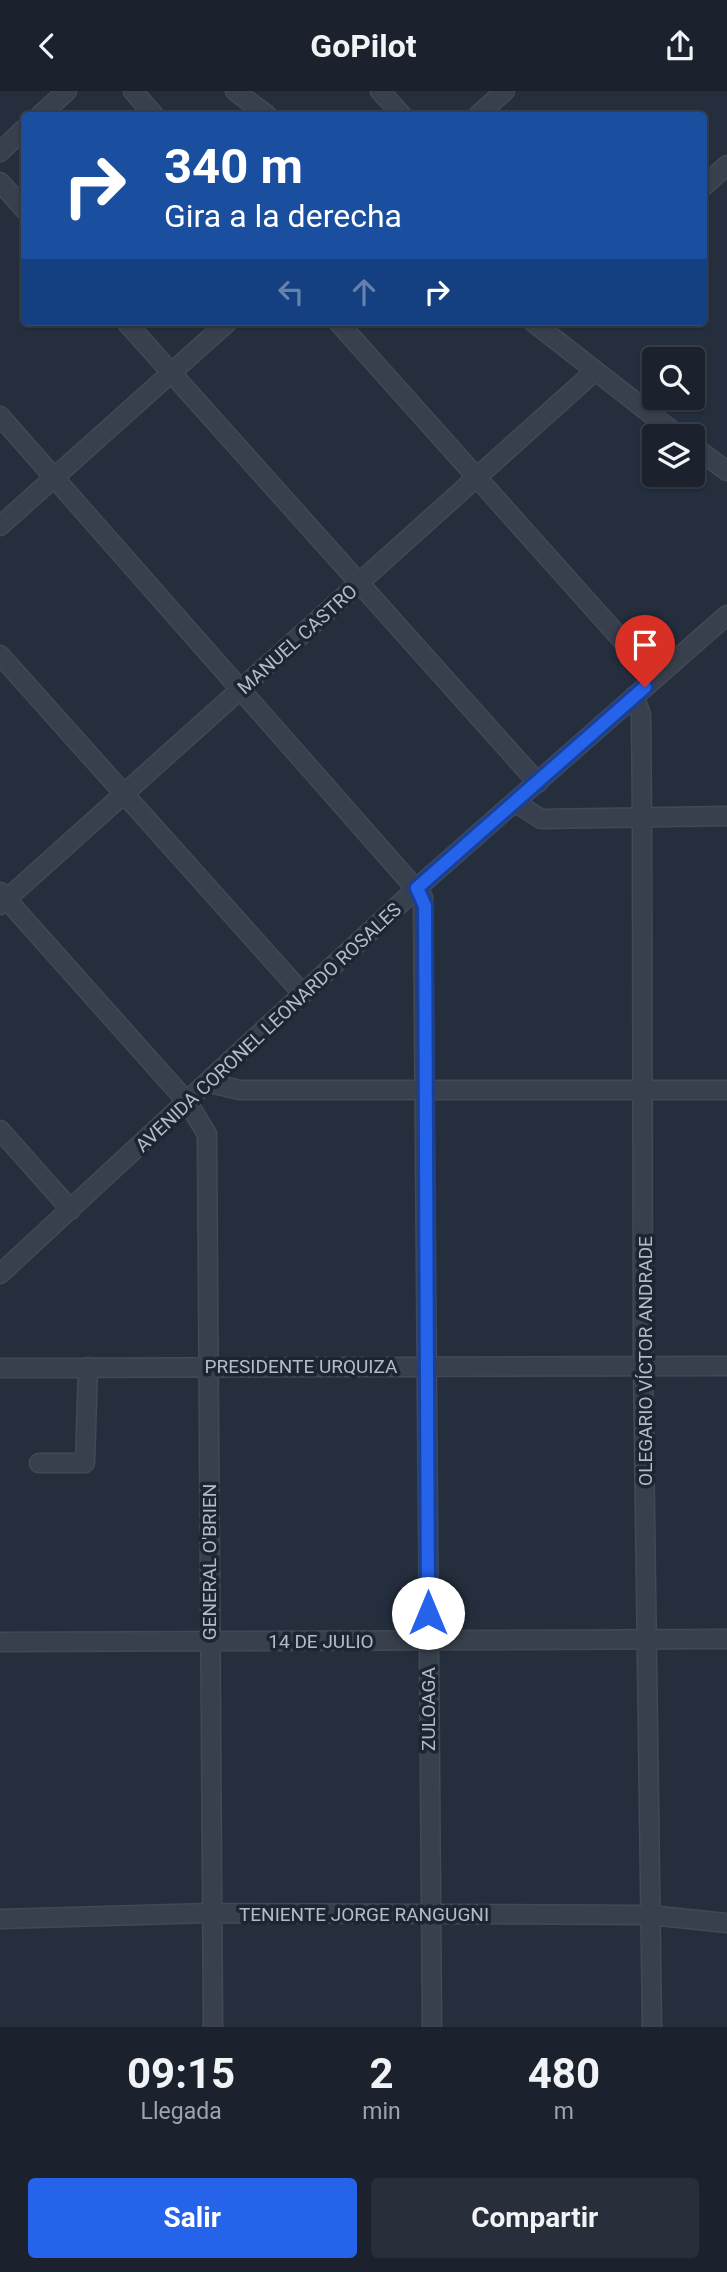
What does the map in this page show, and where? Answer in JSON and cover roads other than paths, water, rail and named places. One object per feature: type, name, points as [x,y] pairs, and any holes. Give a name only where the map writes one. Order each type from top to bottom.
[{"type":"street","points":[[43,112],[67,91]]},
{"type":"street","points":[[133,91],[152,112]]},
{"type":"street","points":[[235,91],[263,112]]},
{"type":"street","points":[[380,91],[399,112]]},
{"type":"street","points":[[481,112],[505,91]]},
{"type":"street","points":[[0,152],[21,132]]},
{"type":"street","points":[[707,183],[727,165]]},
{"type":"street","points":[[0,182],[21,206]]},
{"type":"street","points":[[130,326],[538,783]]},
{"type":"street","points":[[0,526],[224,326]]},
{"type":"street","points":[[342,326],[655,677]]},
{"type":"street","points":[[544,326],[594,372],[663,424]]},
{"type":"street","name":"MANUEL CASTRO","points":[[2,899],[124,795],[594,372]]},
{"type":"street","points":[[0,416],[417,888]]},
{"type":"street","points":[[705,455],[727,471]]},
{"type":"street","name":"AVENIDA CORONEL LEONARDO ROSALES","points":[[0,1274],[210,1083],[417,888],[727,615]]},
{"type":"street","points":[[0,655],[303,994]]},
{"type":"street","name":"OLEGARIO VÍCTOR ANDRADE","points":[[634,696],[641,715],[645,1091],[643,1366],[652,2027]]},
{"type":"street","points":[[516,803],[541,820],[727,816]]},
{"type":"street","name":"ZULOAGA","points":[[417,888],[425,906],[429,1915],[432,2027]]},
{"type":"street","name":"GENERAL O'BRIEN","points":[[2,899],[188,1103],[207,1134],[213,2027]]},
{"type":"street","points":[[210,1083],[240,1090],[727,1090]]},
{"type":"street","points":[[0,1130],[71,1210]]},
{"type":"street","name":"PRESIDENTE URQUIZA","points":[[0,1368],[727,1366]]},
{"type":"street","points":[[39,1463],[85,1463],[88,1367]]},
{"type":"street","name":"14 DE JULIO","points":[[0,1642],[727,1639]]},
{"type":"street","name":"TENIENTE JORGE RANGUGNI","points":[[0,1919],[211,1913],[650,1915],[727,1923]]}]
